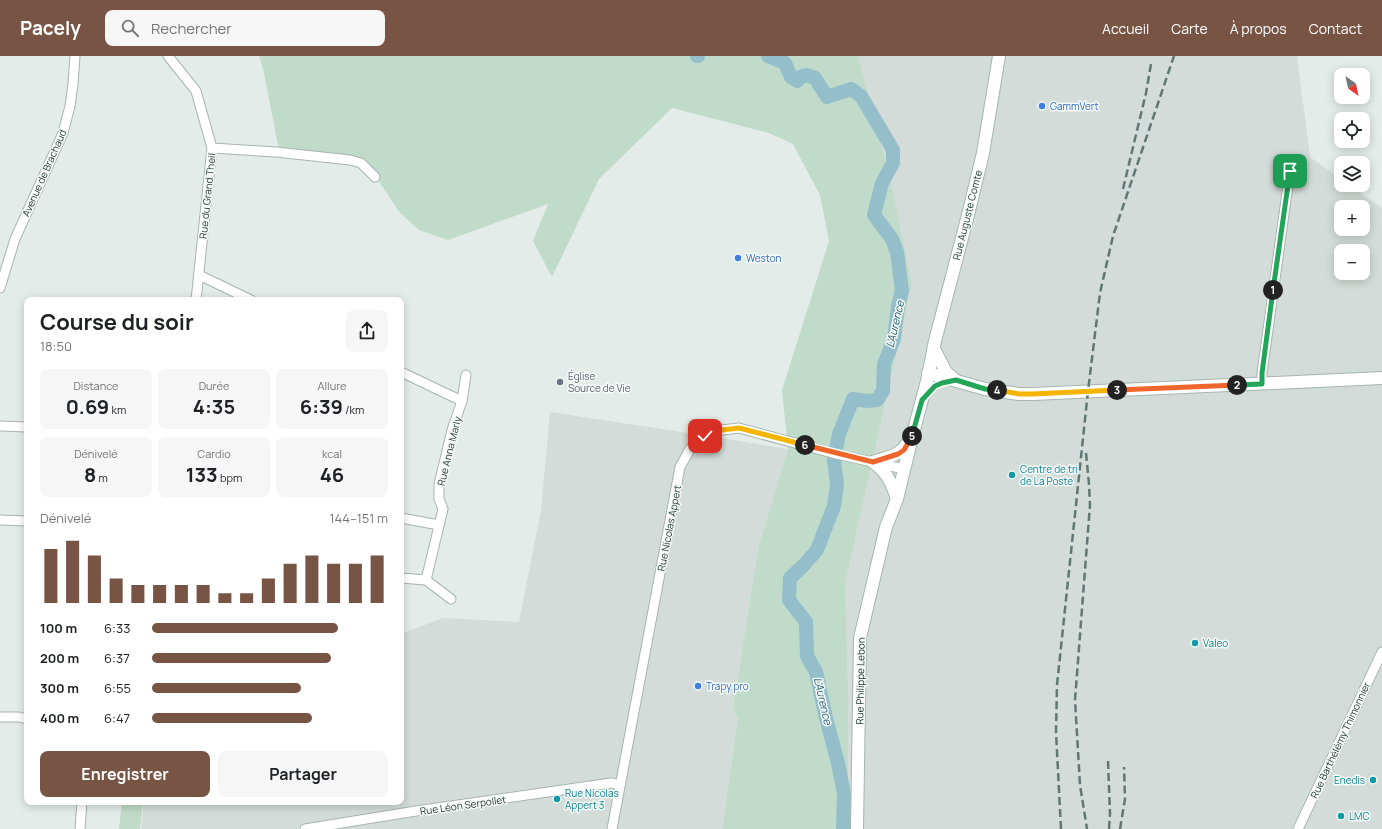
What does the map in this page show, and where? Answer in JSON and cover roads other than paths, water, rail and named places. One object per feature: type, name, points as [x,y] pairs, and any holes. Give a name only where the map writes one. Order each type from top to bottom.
[{"type":"street","name":"Avenue de Brachaud","points":[[0,288],[15,239],[63,133],[70,106],[75,56]]},
{"type":"street","name":"Rue du Grand Theil","points":[[168,56],[196,91],[212,148],[196,297]]},
{"type":"street","name":"Rue Auguste Comte","points":[[928,373],[983,153],[998,56]]},
{"type":"street","points":[[212,148],[276,152],[350,160],[361,163],[375,177]]},
{"type":"street","points":[[1262,384],[1262,373],[1290,171]]},
{"type":"street","points":[[199,275],[245,297]]},
{"type":"street","points":[[934,349],[946,372],[956,380]]},
{"type":"street","points":[[404,373],[462,401]]},
{"type":"street","points":[[928,373],[985,389],[1019,394],[1382,378]]},
{"type":"street","name":"Rue Philippe Lebon","points":[[857,829],[860,638],[886,527],[897,499],[928,373]]},
{"type":"street","name":"Rue Anna Marly","points":[[426,580],[443,509],[439,499],[439,484],[452,430],[462,401],[466,375]]},
{"type":"street","points":[[922,400],[935,386],[956,380]]},
{"type":"street","points":[[0,426],[24,427]]},
{"type":"street","name":"Rue Nicolas Appert","points":[[612,829],[680,467],[690,449],[705,436],[722,430],[739,428],[904,469]]},
{"type":"street","points":[[873,462],[898,454],[904,450],[912,437]]},
{"type":"street","points":[[873,462],[883,469],[889,478],[897,499]]},
{"type":"street","name":"Rue Philippe Lebon","points":[[864,829],[868,640],[879,579],[892,530],[892,512]]},
{"type":"street","points":[[404,519],[439,525]]},
{"type":"street","points":[[0,520],[24,521]]},
{"type":"street","points":[[404,578],[426,580],[451,599]]},
{"type":"street","name":"Rue Barthélémy Thimonnier","points":[[1298,829],[1382,652]]},
{"type":"street","points":[[0,717],[24,718]]},
{"type":"street","name":"Rue Léon Serpollet","points":[[306,829],[416,811],[611,784],[620,785]]},
{"type":"street","points":[[80,829],[82,805]]},
{"type":"waterway","name":"L'Aurence","points":[[768,56],[785,63],[791,77],[797,81],[802,76],[806,75],[815,78],[827,97],[851,89],[861,96],[893,150],[893,163],[882,183],[874,215],[892,239],[897,252],[902,291],[898,306],[894,339],[884,364],[883,391],[877,400],[866,401],[853,399],[839,434],[834,460],[837,485],[834,506],[817,550],[790,578],[789,600],[806,622],[807,656],[816,672],[838,763],[844,794],[843,829]]},
{"type":"railway","points":[[1061,829],[1056,732],[1057,685],[1088,391],[1100,293],[1113,236],[1174,56]]},
{"type":"railway","points":[[1123,189],[1146,93],[1151,64]]},
{"type":"railway","points":[[1086,453],[1090,505],[1075,700],[1080,785],[1087,829]]},
{"type":"railway","points":[[1108,761],[1110,814],[1109,829]]},
{"type":"railway","points":[[1120,829],[1125,799],[1124,767]]},
{"type":"place","name":"GammVert","points":[[1042,106]]},
{"type":"place","name":"Weston","points":[[738,258]]},
{"type":"place","name":"Église Source de Vie","points":[[560,382]]},
{"type":"place","name":"Centre de tri de La Poste","points":[[1012,475]]},
{"type":"place","name":"Valeo","points":[[1195,643]]},
{"type":"place","name":"Trapy pro","points":[[698,686]]},
{"type":"place","name":"Enedis","points":[[1373,780]]},
{"type":"place","name":"Rue Nicolas Appert 3","points":[[557,799]]},
{"type":"place","name":"LMC","points":[[1341,816]]}]
